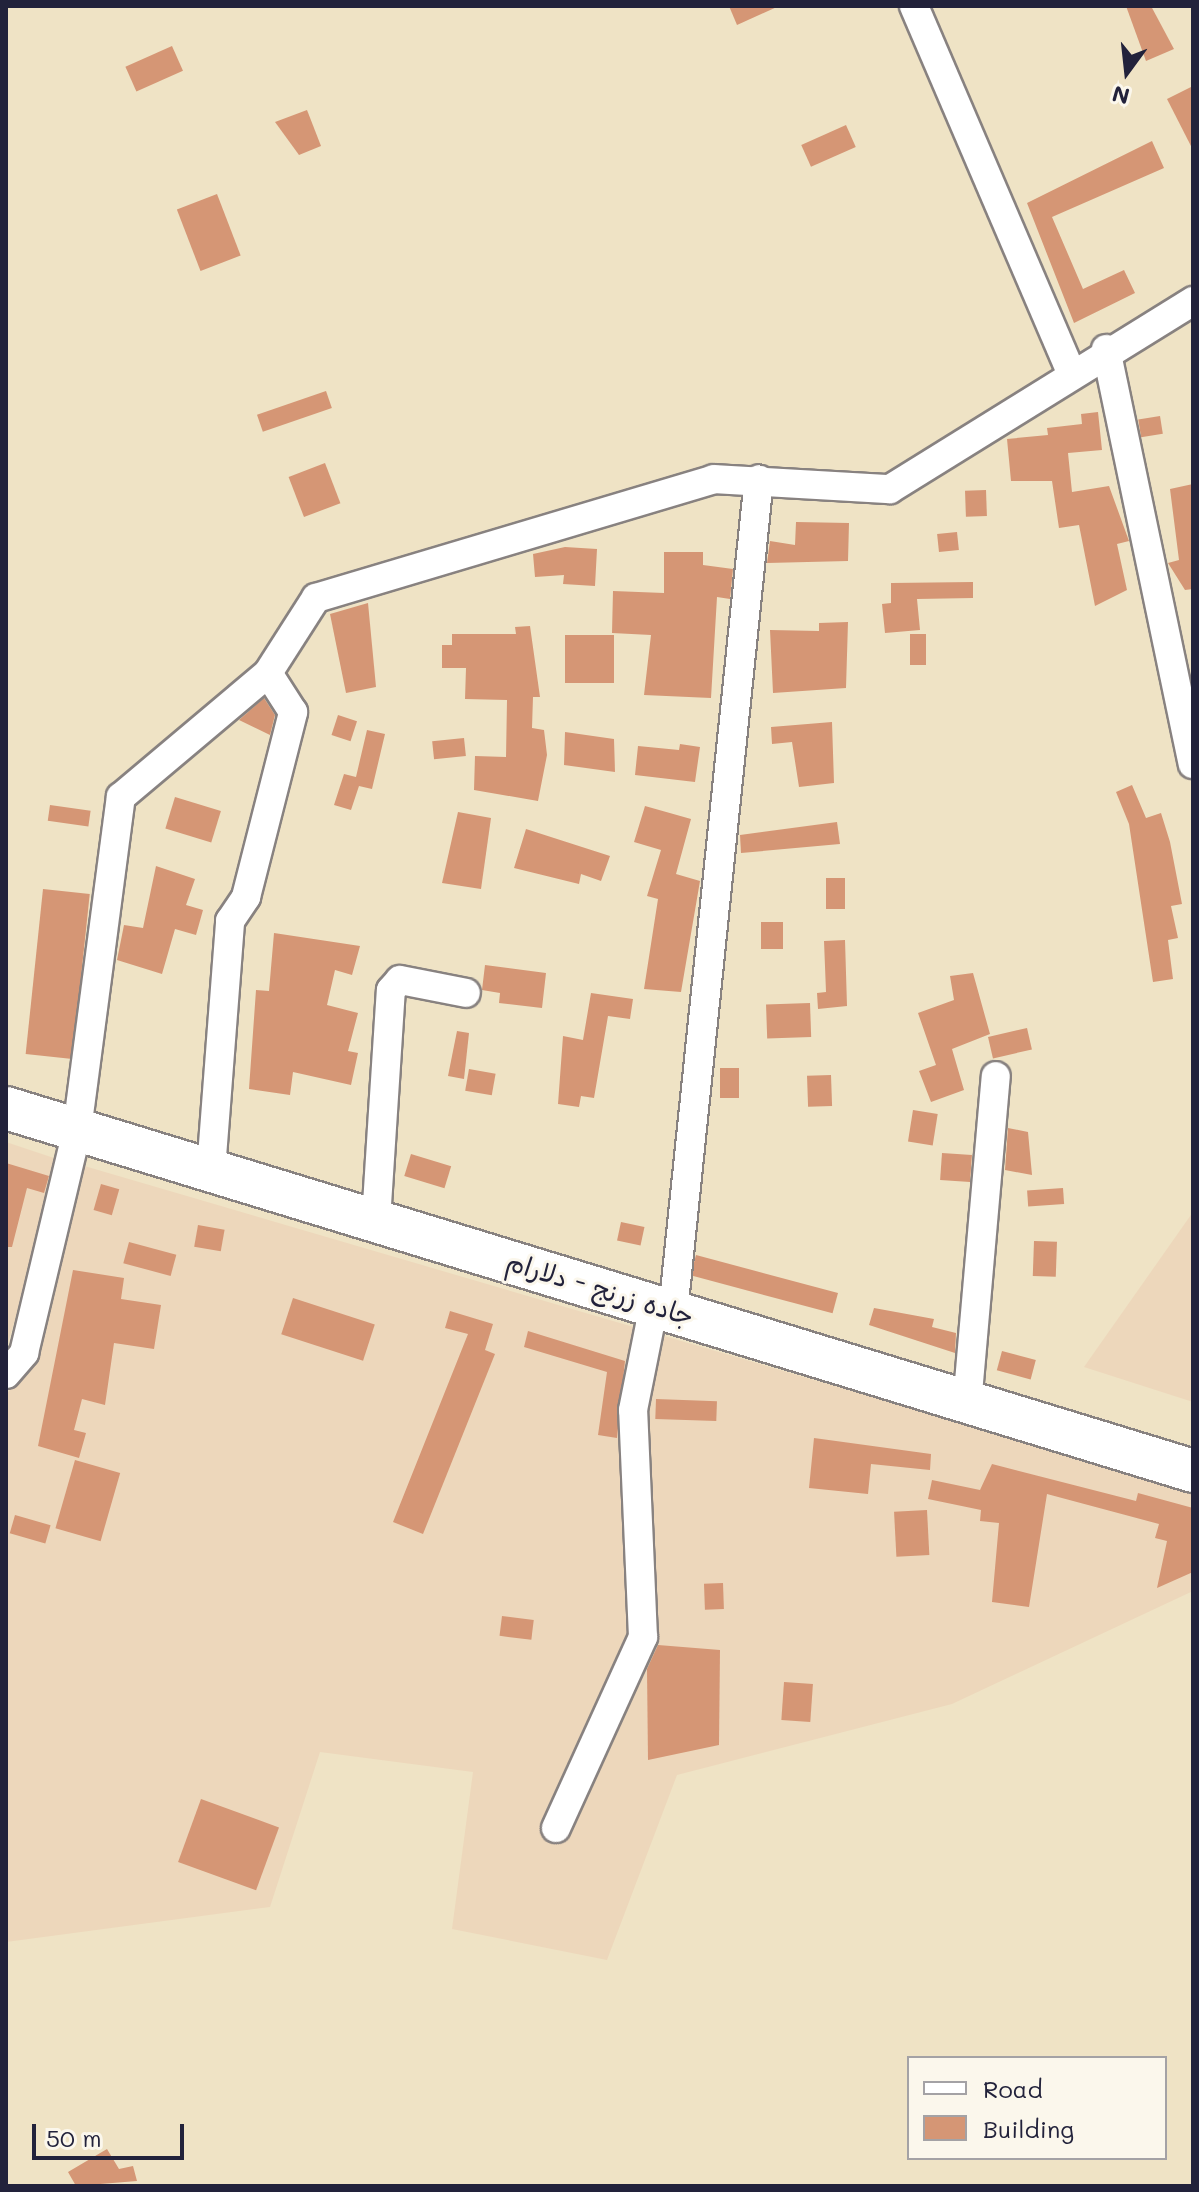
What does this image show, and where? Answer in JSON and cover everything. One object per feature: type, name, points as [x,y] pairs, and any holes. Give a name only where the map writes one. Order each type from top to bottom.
[{"type":"highway","name":"جاده زرنج - دلارام","points":[[6,1108],[967,1405],[1193,1471]]},
{"type":"street","points":[[914,6],[1071,373]]},
{"type":"street","points":[[6,1374],[24,1353],[77,1130],[121,797],[268,673],[309,605],[327,591],[714,479],[759,479],[890,489],[1106,349],[1193,301]]},
{"type":"street","points":[[1106,349],[1193,764]]},
{"type":"street","points":[[556,1828],[643,1637],[633,1410],[664,1309],[759,479]]},
{"type":"street","points":[[211,1170],[230,921],[246,897],[293,712],[268,673]]},
{"type":"street","points":[[376,1220],[391,990],[400,980],[466,993]]},
{"type":"street","points":[[967,1405],[996,1076]]},
{"type":"shaded area","points":[[6,1142],[63,1161],[6,1349]]},
{"type":"shaded area","points":[[81,1165],[1193,1491],[1193,1591],[952,1704],[677,1775],[607,1960],[452,1929],[473,1772],[320,1752],[270,1907],[6,1942],[6,1395],[31,1363]]},
{"type":"shaded area","points":[[1193,1212],[1193,1402],[1084,1367]]},
{"type":"building","points":[[729,6],[779,6],[737,25]]},
{"type":"building","points":[[1126,6],[1151,6],[1174,49],[1146,61]]},
{"type":"building","points":[[172,46],[183,71],[136,91],[125,67]]},
{"type":"building","points":[[1193,86],[1193,150],[1167,99]]},
{"type":"building","points":[[307,110],[321,146],[299,155],[275,122]]},
{"type":"building","points":[[846,125],[856,147],[811,167],[801,145]]},
{"type":"building","points":[[1152,141],[1164,168],[1052,217],[1083,289],[1124,270],[1135,293],[1074,323],[1027,203]]},
{"type":"building","points":[[217,194],[241,256],[201,271],[177,209]]},
{"type":"building","points":[[326,391],[332,408],[263,432],[257,415]]},
{"type":"building","points":[[1098,412],[1102,450],[1068,453],[1072,492],[1109,486],[1129,541],[1117,544],[1127,590],[1095,606],[1079,525],[1059,528],[1052,481],[1011,481],[1007,439],[1048,435],[1047,428],[1082,424],[1081,414]]},
{"type":"building","points":[[1160,416],[1163,434],[1141,437],[1138,419]]},
{"type":"building","points":[[325,463],[340,503],[304,517],[289,477]]},
{"type":"building","points":[[1193,484],[1193,589],[1185,590],[1168,563],[1179,560],[1170,489]]},
{"type":"building","points":[[986,490],[987,516],[966,517],[965,491]]},
{"type":"building","points":[[796,522],[849,523],[848,561],[767,563],[770,541],[795,545]]},
{"type":"building","points":[[957,532],[959,550],[939,552],[937,534]]},
{"type":"building","points":[[565,547],[597,549],[595,586],[563,584],[564,575],[535,577],[533,554]]},
{"type":"building","points":[[664,552],[703,552],[703,565],[733,569],[730,599],[717,597],[711,698],[644,695],[651,635],[612,633],[613,591],[664,593]]},
{"type":"building","points":[[973,582],[973,598],[917,599],[920,630],[885,633],[882,604],[891,603],[891,583]]},
{"type":"building","points":[[368,603],[376,687],[346,693],[330,614]]},
{"type":"building","points":[[848,622],[846,688],[773,693],[770,630],[819,631],[819,623]]},
{"type":"building","points":[[530,626],[540,697],[533,697],[532,728],[544,730],[547,755],[538,801],[474,790],[475,756],[506,757],[507,700],[465,699],[466,668],[442,668],[442,645],[452,645],[452,634],[516,634],[515,627]]},
{"type":"building","points":[[910,634],[926,634],[926,665],[910,665]]},
{"type":"building","points":[[565,635],[614,635],[614,683],[565,683]]},
{"type":"building","points":[[264,698],[275,715],[270,735],[239,720]]},
{"type":"building","points":[[338,715],[357,721],[351,741],[332,735]]},
{"type":"building","points":[[832,722],[834,783],[799,787],[792,742],[772,744],[771,727]]},
{"type":"building","points":[[367,730],[385,734],[372,789],[359,786],[351,810],[334,805],[344,774],[356,777]]},
{"type":"building","points":[[565,732],[614,739],[615,772],[564,765]]},
{"type":"building","points":[[464,738],[466,756],[434,759],[432,741]]},
{"type":"building","points":[[680,744],[700,747],[695,782],[635,775],[638,746],[679,750]]},
{"type":"building","points":[[1132,785],[1146,818],[1161,813],[1170,842],[1182,904],[1171,906],[1178,938],[1168,940],[1173,979],[1153,982],[1129,824],[1116,792]]},
{"type":"building","points":[[175,797],[221,811],[211,843],[165,829]]},
{"type":"building","points":[[50,805],[91,811],[88,827],[48,821]]},
{"type":"building","points":[[645,806],[691,819],[676,874],[700,881],[681,992],[644,989],[658,899],[647,896],[661,850],[634,842]]},
{"type":"building","points":[[458,812],[491,818],[481,889],[442,883]]},
{"type":"building","points":[[837,822],[840,844],[741,853],[740,835]]},
{"type":"building","points":[[526,829],[610,856],[601,881],[581,874],[579,884],[514,868]]},
{"type":"building","points":[[156,866],[195,879],[186,905],[203,910],[196,935],[175,929],[162,974],[117,960],[124,925],[143,928]]},
{"type":"building","points":[[826,878],[845,878],[845,909],[826,909]]},
{"type":"building","points":[[43,889],[90,894],[72,1059],[26,1054]]},
{"type":"building","points":[[761,922],[783,922],[783,949],[761,949]]},
{"type":"building","points":[[274,933],[360,946],[352,975],[335,970],[327,1005],[358,1013],[348,1051],[358,1053],[351,1085],[293,1072],[290,1095],[249,1089],[256,990],[269,991]]},
{"type":"building","points":[[845,940],[847,1006],[818,1009],[817,993],[826,992],[824,941]]},
{"type":"building","points":[[485,965],[546,973],[542,1008],[499,1003],[500,993],[482,990]]},
{"type":"building","points":[[973,973],[990,1034],[952,1049],[964,1090],[931,1102],[919,1071],[936,1065],[918,1013],[954,1000],[950,976]]},
{"type":"building","points":[[591,993],[633,999],[630,1019],[608,1016],[594,1098],[581,1096],[579,1107],[558,1104],[563,1036],[583,1040]]},
{"type":"building","points":[[810,1003],[811,1037],[767,1039],[766,1005]]},
{"type":"building","points":[[1027,1028],[1032,1049],[993,1058],[988,1037]]},
{"type":"building","points":[[457,1031],[469,1033],[464,1079],[448,1076]]},
{"type":"building","points":[[720,1068],[739,1068],[739,1098],[720,1098]]},
{"type":"building","points":[[469,1069],[496,1074],[492,1095],[465,1091]]},
{"type":"building","points":[[831,1075],[832,1106],[808,1107],[807,1076]]},
{"type":"building","points":[[913,1110],[938,1114],[933,1146],[908,1142]]},
{"type":"building","points":[[1008,1128],[1028,1132],[1032,1175],[1005,1170]]},
{"type":"building","points":[[942,1153],[972,1155],[970,1182],[940,1180]]},
{"type":"building","points":[[411,1154],[451,1166],[444,1188],[404,1176]]},
{"type":"building","points":[[6,1163],[49,1176],[44,1193],[27,1188],[12,1247],[6,1247]]},
{"type":"building","points":[[101,1184],[119,1189],[112,1215],[94,1210]]},
{"type":"building","points":[[1063,1188],[1064,1204],[1028,1206],[1027,1191]]},
{"type":"building","points":[[621,1222],[644,1227],[641,1246],[617,1241]]},
{"type":"building","points":[[198,1225],[225,1230],[221,1251],[194,1247]]},
{"type":"building","points":[[1034,1241],[1057,1242],[1056,1277],[1033,1276]]},
{"type":"building","points":[[129,1242],[176,1255],[171,1276],[123,1263]]},
{"type":"building","points":[[696,1255],[838,1293],[833,1313],[691,1275]]},
{"type":"building","points":[[73,1270],[124,1278],[121,1299],[161,1305],[154,1349],[114,1343],[105,1405],[82,1399],[74,1430],[86,1433],[79,1458],[38,1446]]},
{"type":"building","points":[[293,1298],[375,1325],[363,1361],[281,1334]]},
{"type":"building","points":[[874,1308],[934,1319],[932,1327],[956,1333],[955,1353],[869,1325]]},
{"type":"building","points":[[450,1311],[493,1324],[485,1350],[495,1354],[423,1534],[393,1522],[468,1334],[445,1328]]},
{"type":"building","points":[[528,1331],[625,1361],[617,1438],[598,1435],[607,1372],[524,1347]]},
{"type":"building","points":[[1002,1351],[1036,1360],[1031,1379],[997,1370]]},
{"type":"building","points":[[656,1399],[717,1401],[716,1421],[655,1419]]},
{"type":"building","points":[[814,1438],[931,1454],[930,1470],[871,1464],[868,1494],[809,1488]]},
{"type":"building","points":[[75,1460],[120,1473],[101,1541],[55,1528]]},
{"type":"building","points":[[992,1464],[1136,1501],[1138,1493],[1193,1508],[1193,1572],[1157,1588],[1167,1541],[1155,1538],[1159,1524],[1047,1494],[1029,1607],[992,1602],[999,1523],[980,1521],[981,1510],[928,1499],[932,1480],[980,1490]]},
{"type":"building","points":[[927,1510],[929,1555],[896,1557],[894,1512]]},
{"type":"building","points":[[15,1515],[51,1525],[45,1543],[10,1533]]},
{"type":"building","points":[[723,1583],[724,1609],[705,1610],[704,1584]]},
{"type":"building","points":[[502,1616],[534,1620],[531,1640],[500,1636]]},
{"type":"building","points":[[658,1645],[720,1650],[719,1745],[648,1760],[647,1669]]},
{"type":"building","points":[[784,1682],[813,1684],[810,1722],[781,1720]]},
{"type":"building","points":[[201,1799],[279,1827],[256,1890],[178,1862]]},
{"type":"building","points":[[107,2149],[119,2169],[133,2166],[137,2181],[76,2186],[68,2172]]}]
